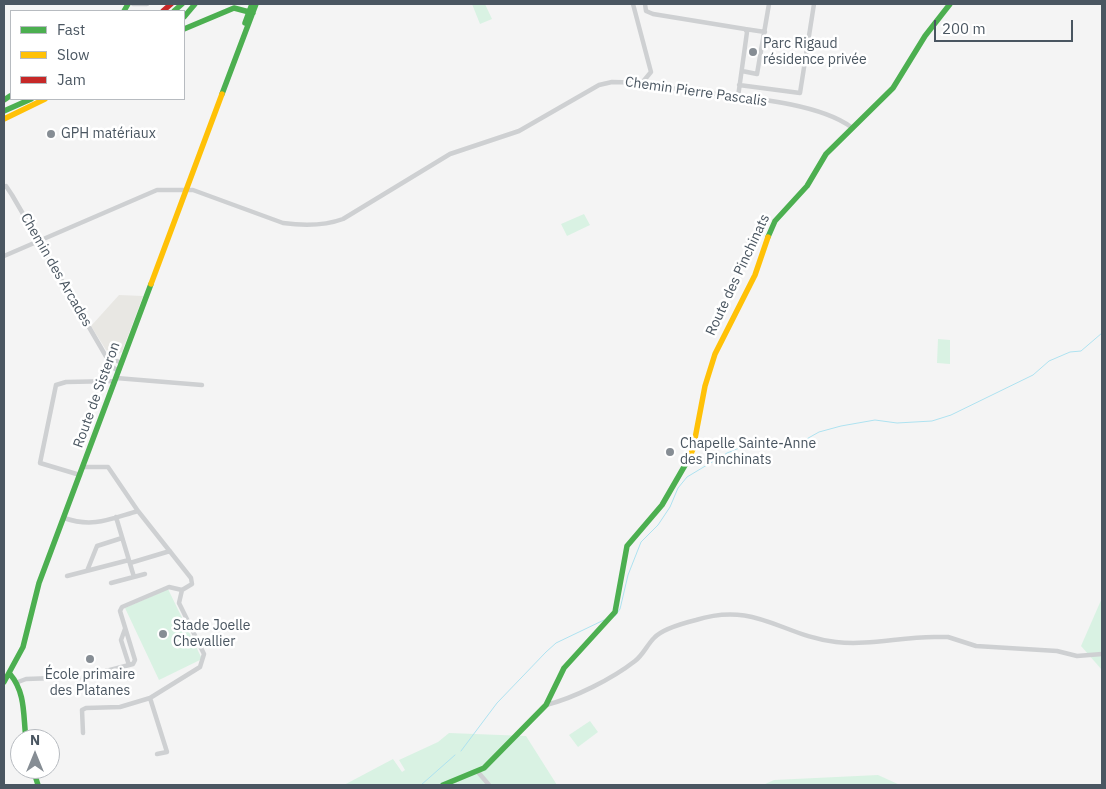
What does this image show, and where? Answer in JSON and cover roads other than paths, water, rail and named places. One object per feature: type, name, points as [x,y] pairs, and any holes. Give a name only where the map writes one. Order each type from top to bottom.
[{"type":"main road","points":[[185,16],[195,4]]},
{"type":"main road","points":[[243,4],[252,7]]},
{"type":"main road","name":"Route des Pinchinats","points":[[443,785],[478,772],[524,729],[546,705],[564,668],[613,615],[619,597],[627,546],[662,505],[684,471],[693,449],[705,386],[715,354],[755,275],[775,221],[808,186],[826,154],[893,88],[925,36],[950,4]]},
{"type":"main road","points":[[185,29],[234,8],[252,7]]},
{"type":"main road","name":"Route de Sisteron","points":[[18,682],[6,678],[24,647],[34,599],[235,59],[252,7]]},
{"type":"main road","points":[[4,112],[28,100]]},
{"type":"main road","points":[[20,112],[43,100]]},
{"type":"main road","points":[[4,119],[47,100]]},
{"type":"main road","points":[[18,682],[23,700],[25,729]]},
{"type":"street","points":[[134,4],[147,4]]},
{"type":"street","points":[[633,4],[651,72],[641,84]]},
{"type":"street","points":[[645,4],[646,11],[653,14],[764,32]]},
{"type":"street","points":[[742,71],[757,74],[769,4]]},
{"type":"street","points":[[739,85],[800,94],[814,4]]},
{"type":"street","points":[[738,97],[748,32],[745,29]]},
{"type":"street","name":"Chemin Pierre Pascalis","points":[[187,189],[284,224],[330,224],[343,219],[450,154],[533,125],[599,85],[612,82],[738,97],[822,112],[842,120],[852,127]]},
{"type":"street","name":"Chemin des Arcades","points":[[4,187],[6,186],[12,195],[106,356],[116,377]]},
{"type":"street","points":[[4,256],[157,190],[187,189]]},
{"type":"street","points":[[106,356],[122,363]]},
{"type":"street","points":[[80,475],[40,463],[56,385],[66,382],[116,377],[202,385]]},
{"type":"street","points":[[18,682],[26,679],[83,677],[129,665],[135,661],[120,611],[122,607],[170,587],[182,590],[192,584],[191,578],[138,511],[108,467],[83,467]]},
{"type":"street","points":[[64,518],[87,524],[138,511]]},
{"type":"street","points":[[116,517],[134,577]]},
{"type":"street","points":[[87,571],[97,546],[122,538]]},
{"type":"street","points":[[67,576],[170,551]]},
{"type":"street","points":[[111,583],[145,574]]},
{"type":"street","points":[[83,733],[82,710],[86,708],[120,707],[150,698],[200,667],[204,654],[179,603],[182,590]]},
{"type":"street","points":[[546,705],[565,699],[622,670],[641,656],[655,636],[695,620],[725,615],[755,617],[813,638],[835,642],[857,643],[948,637],[976,646],[1057,652],[1077,656],[1102,654]]},
{"type":"street","points":[[125,628],[120,640],[129,665]]},
{"type":"street","points":[[150,698],[167,752],[157,754]]},
{"type":"street","points":[[478,772],[489,785]]},
{"type":"waterway","points":[[615,616],[620,609],[628,575],[641,542],[658,525],[670,507],[678,488],[687,477],[727,453],[742,447],[779,446],[803,441],[819,432],[875,420],[897,423],[932,421],[951,415],[1033,375],[1049,361],[1070,352],[1081,351],[1102,333]]},
{"type":"waterway","points":[[461,751],[497,703],[546,652],[556,643],[604,620]]},
{"type":"waterway","points":[[421,785],[455,755]]},
{"type":"place","name":"Parc Rigaud résidence privée","points":[[753,52]]},
{"type":"place","name":"GPH matériaux","points":[[51,134]]},
{"type":"place","name":"Chapelle Sainte-Anne des Pinchinats","points":[[670,452]]},
{"type":"place","name":"Stade Joelle Chevallier","points":[[163,634]]},
{"type":"place","name":"École primaire des Platanes","points":[[90,659]]}]
